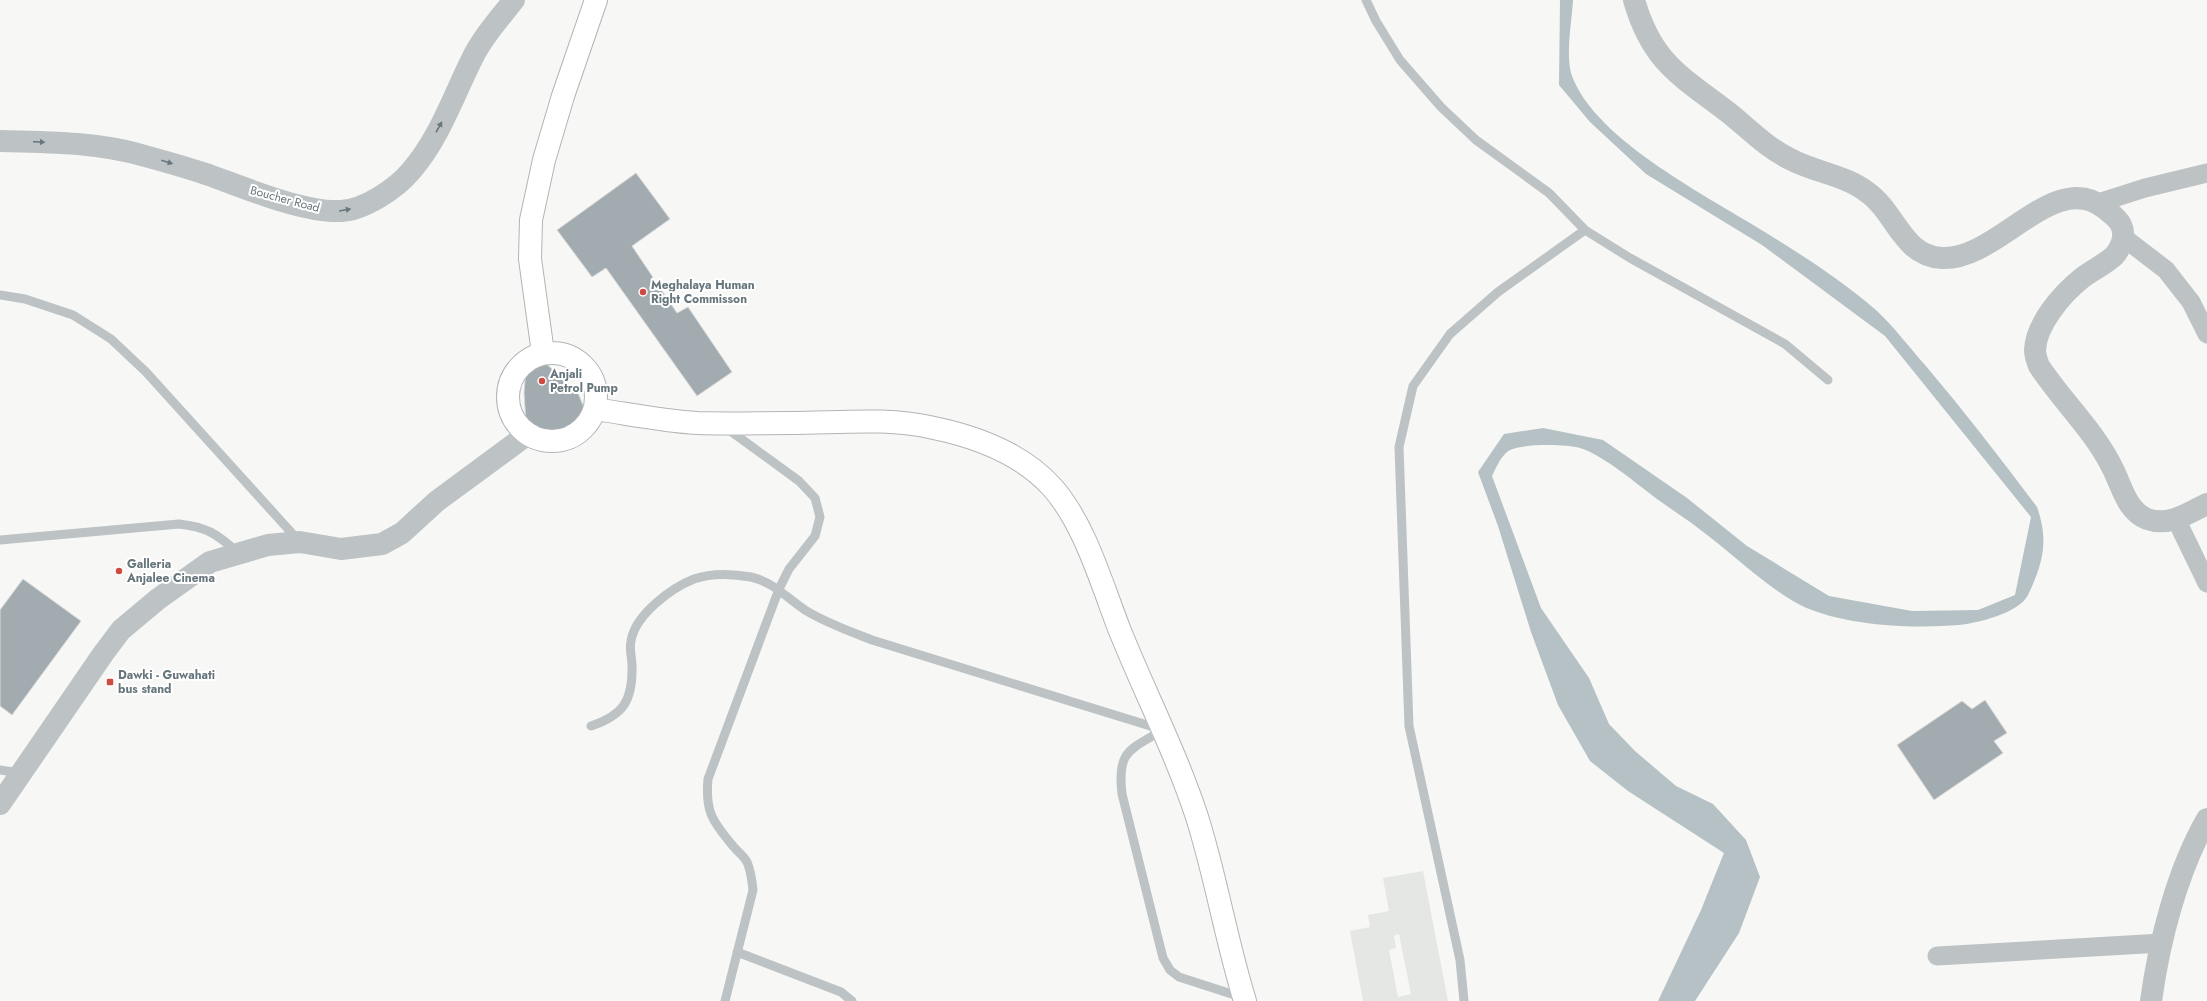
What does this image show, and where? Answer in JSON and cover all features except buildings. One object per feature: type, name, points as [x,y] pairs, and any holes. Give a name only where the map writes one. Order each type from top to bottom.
[{"type":"highway","points":[[543,353],[530,260],[532,220],[544,160],[596,0]]},
{"type":"highway","points":[[556,352],[568,355],[580,362],[589,371],[595,383],[597,396],[595,409],[585,427],[568,438],[555,441],[541,440],[528,434],[519,425],[512,414],[508,402],[509,389],[513,376],[520,366],[531,358],[543,353],[556,352]]},
{"type":"highway","points":[[595,409],[652,418],[718,423],[895,422],[932,427],[968,436],[1007,454],[1032,468],[1052,488],[1069,510],[1085,543],[1135,668],[1163,730],[1196,813],[1209,856],[1244,999]]},
{"type":"street","name":"Boucher Road","points":[[0,141],[78,144],[143,155],[208,175],[258,193],[315,209],[341,212],[367,205],[411,171],[447,113],[472,58],[491,29],[514,0]]},
{"type":"street","points":[[1634,0],[1644,30],[1663,60],[1678,76],[1777,152],[1823,173],[1856,184],[1870,193],[1887,212],[1914,248],[1928,257],[1945,258],[1971,253],[2000,238],[2047,205],[2061,200],[2078,198],[2098,203],[2112,214],[2122,226],[2124,237],[2114,255],[2066,292],[2046,320],[2037,339],[2035,352],[2039,366],[2049,381],[2097,439],[2134,511],[2147,519],[2162,522],[2176,519],[2207,504]]},
{"type":"street","points":[[2098,203],[2145,188],[2207,173]]},
{"type":"street","points":[[2124,237],[2166,270],[2190,302],[2207,334]]},
{"type":"street","points":[[0,804],[10,772],[121,630],[190,574],[210,562],[237,552],[268,545],[300,542],[341,549],[382,544],[402,533],[437,501],[528,434]]},
{"type":"street","points":[[2176,519],[2207,583]]},
{"type":"street","points":[[2151,1001],[2162,943],[2180,880],[2198,834],[2207,819]]},
{"type":"street","points":[[1937,956],[2162,943]]},
{"type":"lane","points":[[1366,0],[1376,21],[1400,60],[1441,107],[1476,140],[1549,193],[1585,230],[1630,258],[1785,344],[1828,380]]},
{"type":"lane","points":[[1464,1001],[1460,960],[1409,726],[1399,447],[1413,386],[1450,334],[1498,292],[1585,230]]},
{"type":"lane","points":[[0,295],[25,299],[73,315],[111,339],[146,372],[300,542]]},
{"type":"lane","points":[[718,423],[799,481],[815,498],[820,517],[815,536],[789,569],[779,589],[708,779],[706,798],[710,812],[716,824],[746,861],[751,874],[753,890],[725,1001]]},
{"type":"lane","points":[[0,540],[179,524],[199,526],[216,534],[237,552]]},
{"type":"lane","points":[[591,726],[608,720],[624,705],[632,689],[631,641],[638,624],[659,599],[694,579],[721,574],[752,577],[779,589],[805,610],[834,626],[872,640],[1163,730]]},
{"type":"lane","points":[[1163,730],[1128,752],[1122,762],[1120,775],[1122,794],[1163,958],[1170,970],[1179,977],[1244,999]]},
{"type":"lane","points":[[738,952],[841,992],[852,1001]]},
{"type":"shaded area","points":[[1560,0],[1573,0],[1569,49],[1572,76],[1585,100],[1605,123],[1630,145],[1658,166],[1810,261],[1838,280],[1884,317],[1940,382],[2037,507],[2043,531],[2043,552],[2041,562],[2028,595],[2016,607],[2007,612],[1977,622],[1959,625],[1896,626],[1851,621],[1810,609],[1782,594],[1698,528],[1620,470],[1589,452],[1580,448],[1542,445],[1512,449],[1502,457],[1492,476],[1541,608],[1589,678],[1609,724],[1635,751],[1676,786],[1713,804],[1746,840],[1760,877],[1739,933],[1695,1001],[1658,1001],[1701,910],[1724,853],[1628,791],[1590,761],[1558,705],[1531,632],[1498,526],[1478,472],[1504,434],[1543,428],[1603,440],[1687,498],[1747,546],[1829,596],[1912,611],[1978,610],[2015,595],[2031,517],[1885,336],[1762,245],[1646,174],[1590,122],[1559,85]]},
{"type":"shaded area","points":[[1423,871],[1448,1001],[1363,1001],[1350,931],[1370,927],[1368,915],[1389,911],[1383,878]],"holes":[[[1399,934],[1411,994],[1398,997],[1389,950],[1396,948],[1394,936]]]},
{"type":"place","name":"Meghalaya Human Right Commisson","points":[[643,292]]},
{"type":"place","name":"Anjali Petrol Pump","points":[[542,381]]},
{"type":"place","name":"Galleria Anjalee Cinema","points":[[119,571]]},
{"type":"place","name":"Dawki - Guwahati bus stand","points":[[110,682]]}]
